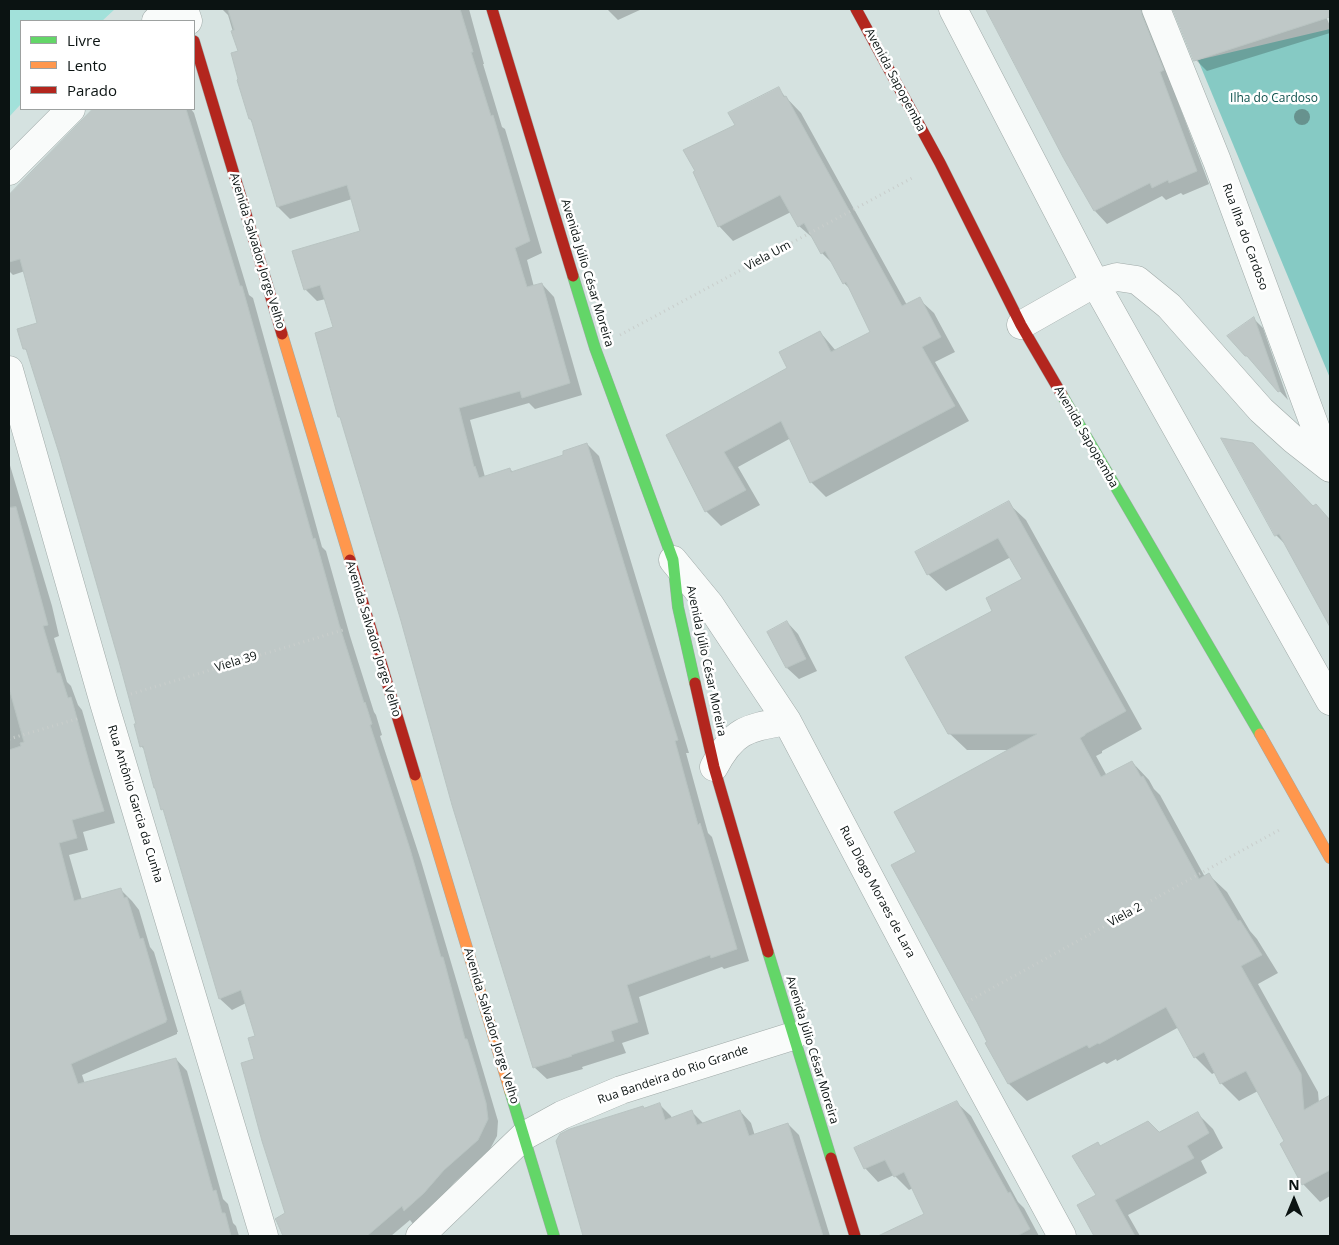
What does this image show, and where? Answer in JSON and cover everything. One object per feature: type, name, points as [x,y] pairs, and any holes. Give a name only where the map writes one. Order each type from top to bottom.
[{"type":"street","points":[[157,20],[169,9]]},
{"type":"street","name":"Avenida Júlio César Moreira","points":[[492,9],[595,348],[673,560],[678,607],[714,767],[793,1036],[855,1236]]},
{"type":"street","name":"Avenida Sapopemba","points":[[856,9],[940,163],[1021,326],[1307,815],[1330,858]]},
{"type":"street","points":[[953,9],[1095,283],[1330,701]]},
{"type":"street","name":"Rua Ilha do Cardoso","points":[[1156,9],[1217,161],[1330,468]]},
{"type":"street","name":"Avenida Salvador Jorge Velho","points":[[195,44],[554,1236]]},
{"type":"street","points":[[9,171],[70,110]]},
{"type":"street","points":[[1021,326],[1095,283],[1117,277],[1137,280],[1170,306],[1261,410],[1293,439],[1330,468]]},
{"type":"street","name":"Rua Antônio Garcia da Cunha","points":[[9,370],[106,706],[264,1236]]},
{"type":"street","name":"Rua Diogo Moraes de Lara","points":[[673,560],[710,605],[787,721],[942,1015],[1062,1236]]},
{"type":"street","points":[[714,767],[722,753],[735,738],[751,728],[787,721]]},
{"type":"street","name":"Rua Bandeira do Rio Grande","points":[[420,1236],[524,1136],[562,1115],[620,1090],[793,1036]]},
{"type":"path","name":"Viela Um","points":[[595,348],[940,163]]},
{"type":"path","name":"Viela 39","points":[[9,739],[368,622]]},
{"type":"path","name":"Viela 2","points":[[942,1015],[1307,815]]},
{"type":"shaded area","points":[[9,9],[115,9],[103,20],[20,20],[20,105],[9,117]]},
{"type":"green space","name":"Ilha do Cardoso","points":[[1330,29],[1330,378],[1198,60]]},
{"type":"building","points":[[228,9],[460,9],[473,52],[471,52],[491,116],[493,115],[530,241],[515,248],[527,287],[542,283],[570,383],[522,398],[520,391],[459,408],[474,467],[479,478],[510,468],[511,472],[563,455],[563,451],[587,443],[678,740],[675,741],[698,825],[700,823],[737,949],[711,958],[710,955],[627,985],[638,1022],[611,1031],[614,1041],[572,1056],[533,1068],[452,805],[401,621],[340,417],[338,417],[315,333],[333,327],[320,285],[304,290],[292,251],[360,231],[347,185],[277,207],[251,119],[249,119],[237,80],[231,53],[238,51],[231,31],[234,30]]},
{"type":"building","points":[[986,9],[1141,9],[1164,70],[1160,72],[1197,171],[1169,183],[1168,180],[1152,188],[1150,183],[1094,211],[1064,159]]},
{"type":"building","points":[[1173,9],[1330,9],[1330,17],[1194,61]]},
{"type":"building","points":[[779,87],[784,97],[786,96],[902,306],[920,297],[941,337],[922,347],[955,406],[810,483],[781,421],[724,452],[746,490],[705,512],[666,435],[787,368],[779,352],[820,331],[831,352],[870,332],[846,282],[843,284],[825,251],[821,254],[804,223],[798,227],[780,195],[718,227],[693,172],[695,171],[683,150],[735,125],[728,113]]},
{"type":"building","points":[[92,110],[186,110],[240,286],[242,286],[313,539],[315,538],[339,624],[372,724],[370,725],[410,849],[441,957],[443,957],[465,1039],[467,1039],[486,1103],[488,1119],[478,1140],[444,1170],[424,1193],[404,1211],[402,1206],[367,1236],[283,1236],[275,1219],[285,1213],[262,1141],[241,1063],[254,1059],[248,1038],[255,1036],[241,990],[219,999],[163,809],[161,810],[143,746],[140,747],[134,724],[136,724],[120,665],[59,453],[26,349],[23,349],[17,329],[37,323],[20,259],[9,262],[9,195]]},
{"type":"building","points":[[1254,317],[1280,391],[1278,392],[1227,336]]},
{"type":"building","points":[[1221,438],[1253,443],[1313,506],[1316,504],[1330,520],[1330,627],[1279,534],[1275,536]]},
{"type":"building","points":[[1009,501],[1126,711],[1080,738],[1101,777],[1132,761],[1141,777],[1143,776],[1199,879],[1209,873],[1238,921],[1240,920],[1262,955],[1241,966],[1301,1074],[1304,1110],[1330,1095],[1330,1170],[1302,1185],[1280,1144],[1284,1141],[1246,1071],[1220,1084],[1204,1052],[1194,1058],[1166,1007],[1099,1044],[1089,1048],[1087,1045],[1008,1084],[985,1043],[987,1042],[977,1022],[891,865],[916,852],[894,812],[1037,734],[948,734],[905,657],[992,611],[986,598],[1022,579],[998,538],[927,575],[915,552]]},
{"type":"building","points":[[16,507],[48,625],[43,626],[57,673],[60,673],[68,698],[71,697],[104,811],[72,820],[77,838],[59,843],[74,901],[121,888],[124,898],[127,897],[140,939],[143,938],[167,1020],[71,1064],[78,1084],[176,1058],[213,1191],[216,1190],[231,1236],[9,1236],[9,750],[21,746],[20,743],[24,742],[9,688],[9,508]]},
{"type":"building","points":[[787,621],[806,659],[786,668],[767,632]]},
{"type":"building","points":[[957,1101],[1030,1229],[1017,1236],[878,1236],[924,1214],[904,1172],[894,1177],[885,1160],[864,1169],[854,1148]]},
{"type":"building","points":[[660,1103],[665,1120],[692,1110],[697,1125],[740,1110],[749,1136],[788,1123],[823,1236],[583,1236],[556,1141],[560,1134],[570,1129],[643,1106],[644,1108]]},
{"type":"building","points":[[1198,1112],[1209,1133],[1187,1146],[1194,1158],[1115,1200],[1135,1236],[1094,1236],[1077,1205],[1096,1195],[1072,1156],[1098,1142],[1100,1146],[1148,1121],[1159,1132]]},
{"type":"traffic: fast","points":[[573,276],[595,348],[673,560],[678,607],[695,683]]},
{"type":"traffic: fast","points":[[1062,395],[1260,734]]},
{"type":"traffic: fast","points":[[768,952],[831,1158]]},
{"type":"traffic: fast","points":[[510,1091],[554,1236]]},
{"type":"traffic: slow","points":[[282,334],[350,560]]},
{"type":"traffic: slow","points":[[1260,734],[1330,858]]},
{"type":"traffic: slow","points":[[415,775],[510,1091]]},
{"type":"traffic: jam","points":[[492,9],[573,276]]},
{"type":"traffic: jam","points":[[856,9],[940,163],[1021,325],[1062,395]]},
{"type":"traffic: jam","points":[[195,44],[282,334]]},
{"type":"traffic: jam","points":[[350,560],[415,775]]},
{"type":"traffic: jam","points":[[695,683],[714,767],[768,952]]},
{"type":"traffic: jam","points":[[831,1158],[855,1236]]}]
